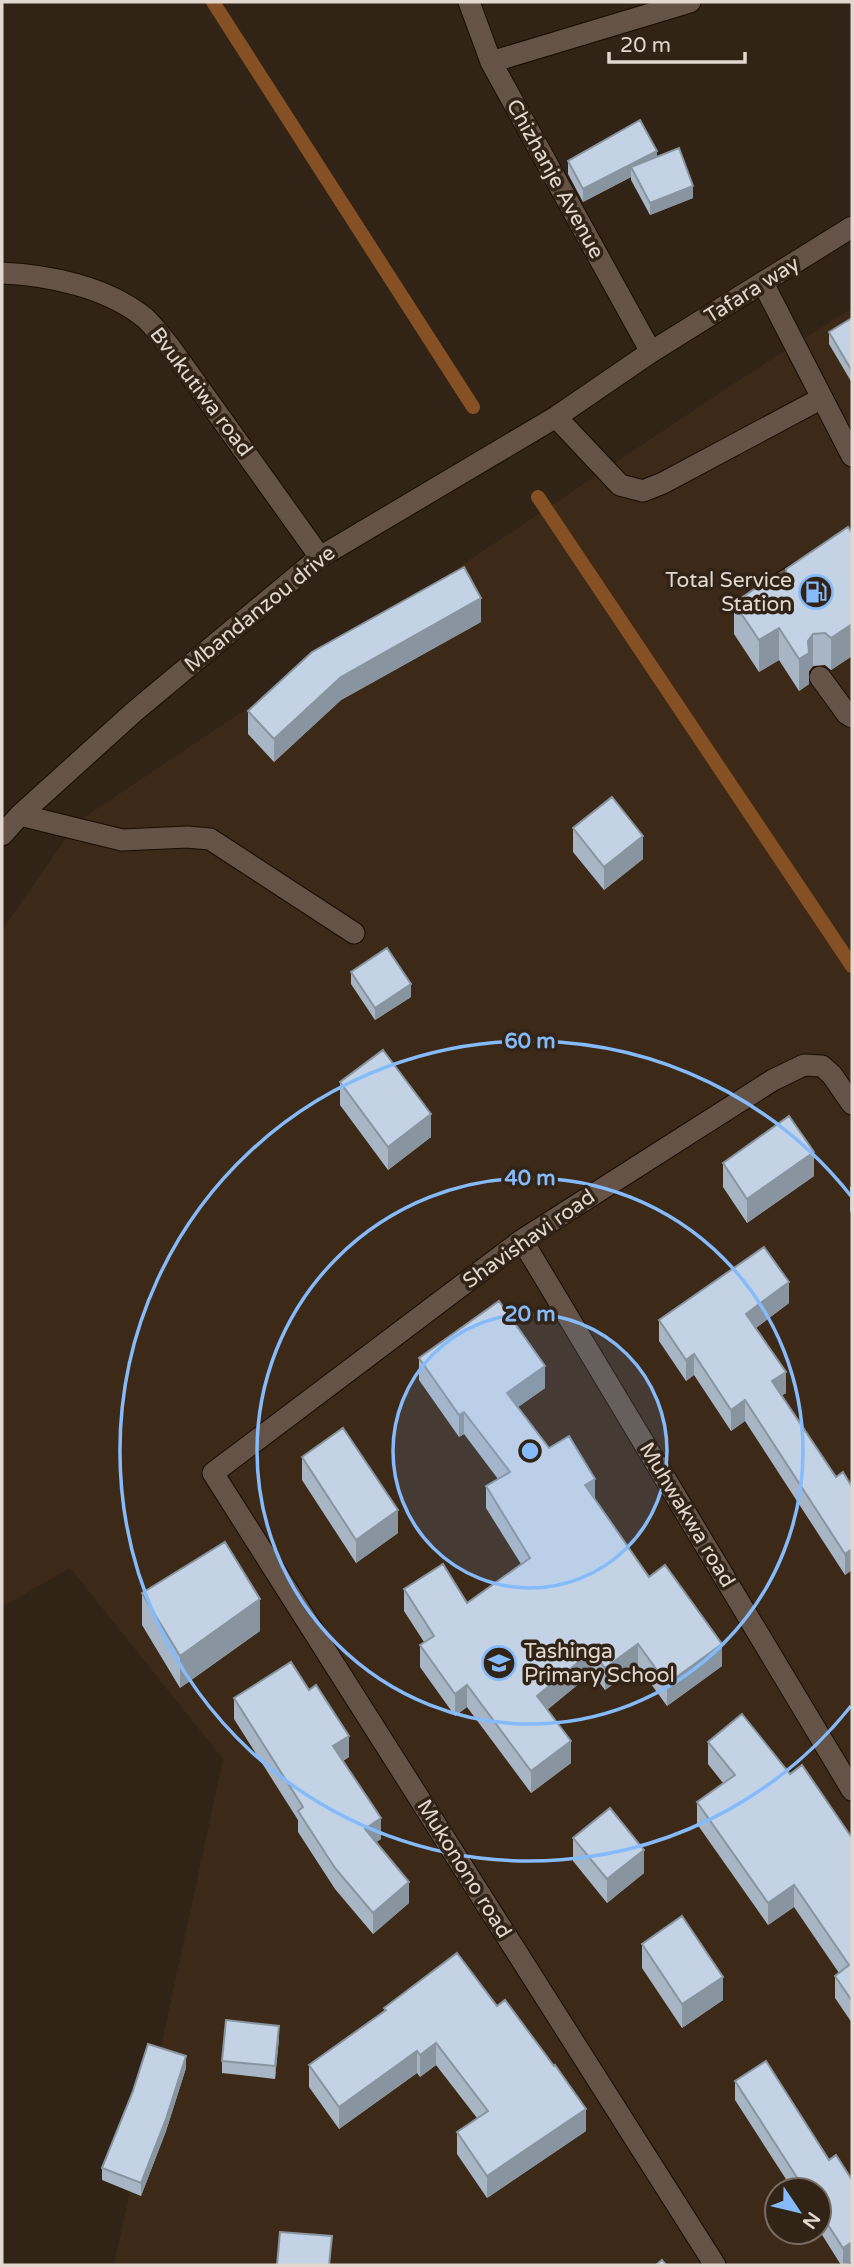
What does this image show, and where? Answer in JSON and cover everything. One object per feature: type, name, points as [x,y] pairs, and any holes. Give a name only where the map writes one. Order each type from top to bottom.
[{"type":"street","name":"Chizhanje Avenue","points":[[468,2],[491,62],[651,352]]},
{"type":"street","points":[[491,62],[690,2]]},
{"type":"street","name":"Tafara way","points":[[651,352],[852,227]]},
{"type":"street","name":"Bvukutiwa road","points":[[2,273],[30,274],[90,289],[144,318],[170,347],[320,557]]},
{"type":"street","points":[[763,284],[852,456]]},
{"type":"street","name":"Mbandanzou drive","points":[[2,835],[20,815],[135,711],[320,557],[556,417],[651,352]]},
{"type":"street","points":[[556,417],[621,485],[643,491],[663,483],[822,398]]},
{"type":"street","points":[[774,608],[770,594],[774,587],[852,542]]},
{"type":"street","points":[[820,677],[852,717]]},
{"type":"street","points":[[20,815],[122,840],[187,836],[210,839],[354,933]]},
{"type":"street","name":"Shavishavi road","points":[[213,1473],[522,1240],[773,1080],[804,1065],[822,1066],[832,1075],[852,1104]]},
{"type":"street","name":"Muhwakwa road","points":[[522,1240],[852,1790]]},
{"type":"street","name":"Mukonono road","points":[[213,1473],[715,2265]]},
{"type":"shaded area","points":[[852,308],[852,2265],[114,2265],[223,1759],[70,1568],[2,1607],[2,930],[77,822],[741,379]]},
{"type":"building","points":[[640,120],[657,151],[583,189],[568,161]]},
{"type":"building","points":[[679,148],[693,186],[650,203],[631,167]]},
{"type":"building","points":[[852,318],[852,371],[829,332]]},
{"type":"building","points":[[848,527],[852,533],[852,624],[831,638],[825,633],[813,634],[808,641],[809,653],[799,659],[779,628],[759,640],[734,603],[763,583],[771,589],[783,586],[787,579],[786,569]]},
{"type":"building","points":[[464,567],[481,598],[341,677],[274,739],[248,711],[312,652]]},
{"type":"building","points":[[612,797],[643,836],[604,867],[573,828]]},
{"type":"building","points":[[387,948],[411,984],[375,1008],[351,972]]},
{"type":"building","points":[[383,1050],[431,1114],[388,1147],[340,1082]]},
{"type":"building","points":[[789,1116],[814,1152],[747,1199],[723,1163]]},
{"type":"building","points":[[764,1247],[789,1282],[746,1314],[786,1372],[772,1381],[836,1477],[843,1472],[852,1487],[852,1549],[845,1554],[745,1400],[731,1410],[694,1354],[686,1360],[659,1320]]},
{"type":"building","points":[[499,1301],[545,1366],[507,1393],[549,1448],[569,1436],[595,1479],[585,1485],[649,1577],[665,1565],[722,1644],[667,1684],[638,1644],[605,1668],[592,1651],[537,1696],[571,1741],[531,1771],[467,1685],[455,1694],[420,1645],[434,1636],[404,1589],[443,1564],[467,1603],[530,1558],[486,1486],[510,1472],[464,1412],[459,1415],[419,1358]]},
{"type":"building","points":[[343,1428],[398,1510],[356,1540],[302,1457]]},
{"type":"building","points":[[225,1542],[260,1599],[180,1656],[142,1593]]},
{"type":"building","points":[[291,1662],[309,1690],[316,1685],[349,1736],[333,1746],[381,1818],[365,1829],[409,1882],[373,1913],[335,1868],[298,1811],[303,1807],[234,1698]]},
{"type":"building","points":[[742,1714],[790,1774],[802,1765],[852,1838],[852,2001],[835,1976],[849,1965],[794,1885],[768,1903],[697,1802],[735,1775],[708,1742]]},
{"type":"building","points":[[610,1808],[644,1850],[607,1879],[573,1838]]},
{"type":"building","points":[[682,1916],[723,1977],[682,2004],[642,1944]]},
{"type":"building","points":[[457,1953],[497,2006],[505,2000],[586,2109],[487,2176],[457,2132],[488,2111],[436,2043],[420,2055],[417,2051],[339,2107],[309,2065],[386,2010],[384,2008]]},
{"type":"building","points":[[226,2020],[279,2026],[275,2066],[222,2061]]},
{"type":"building","points":[[148,2044],[186,2056],[166,2119],[141,2183],[102,2168],[133,2091]]},
{"type":"building","points":[[766,2061],[829,2160],[836,2155],[852,2180],[852,2242],[843,2248],[833,2233],[833,2176],[796,2176],[735,2081]]},
{"type":"building","points":[[280,2232],[332,2236],[329,2265],[277,2265]]},
{"type":"waterway","points":[[213,2],[473,407]]},
{"type":"waterway","points":[[538,497],[852,966]]},
{"type":"place","name":"Total Service Station","points":[[816,592]]},
{"type":"place","name":"Tashinga Primary School","points":[[499,1663]]}]
